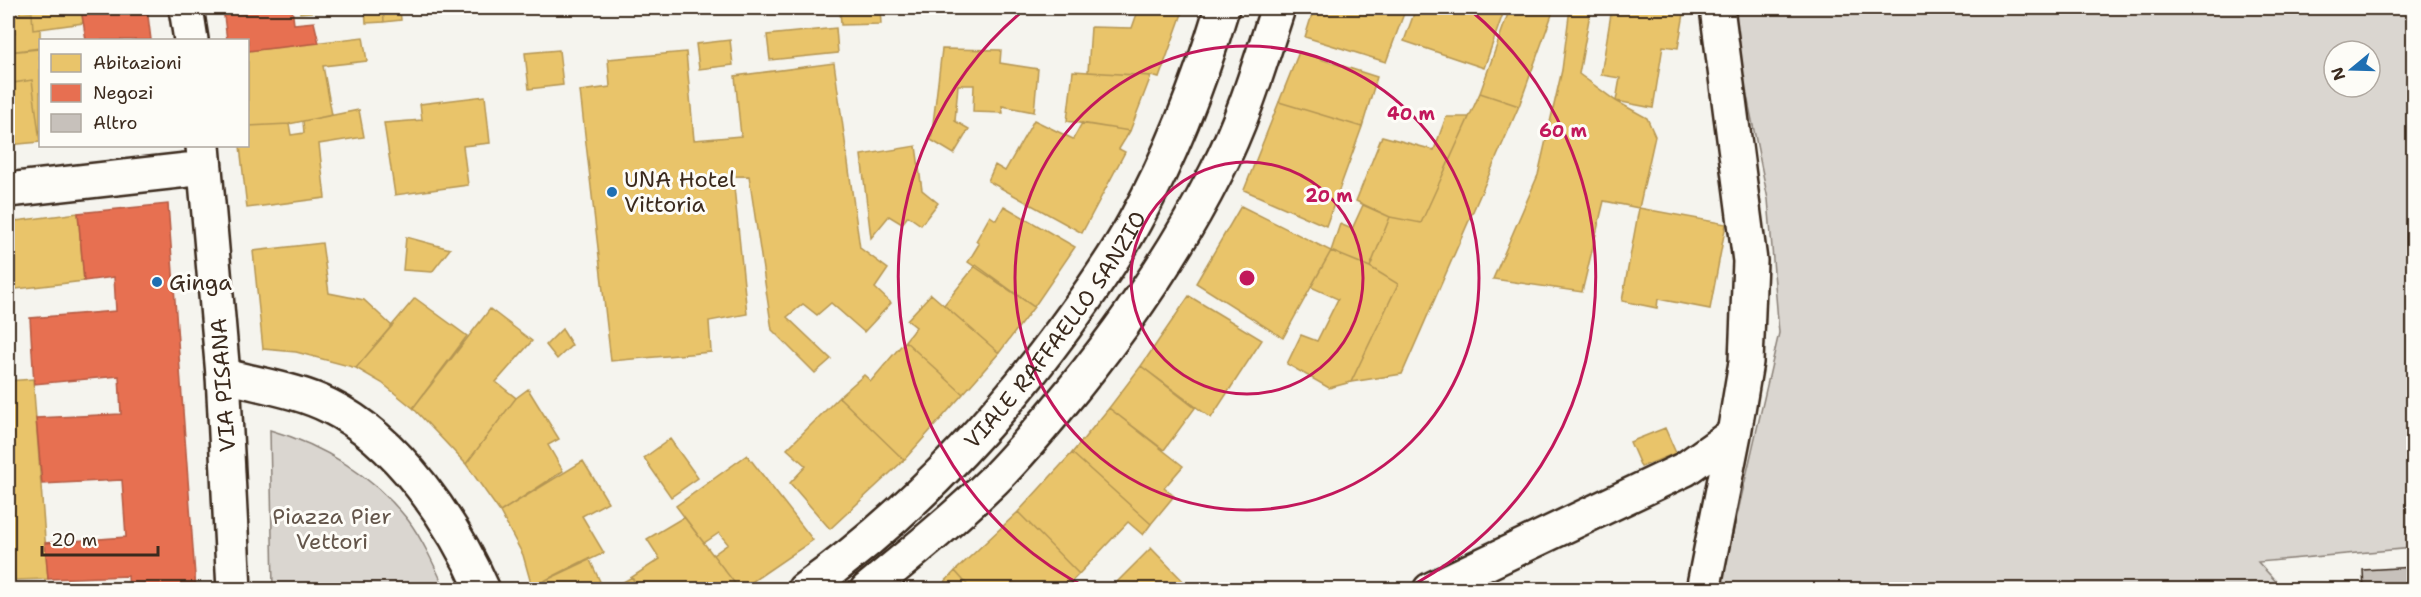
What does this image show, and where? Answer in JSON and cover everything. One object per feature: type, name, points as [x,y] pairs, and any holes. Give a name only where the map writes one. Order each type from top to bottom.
[{"type":"main road","points":[[186,8],[191,39]]},
{"type":"main road","name":"VIALE RAFFAELLO SANZIO","points":[[804,590],[897,516],[955,461],[1040,362],[1094,287],[1135,222],[1172,146],[1206,61],[1222,8]]},
{"type":"main road","name":"VIALE RAFFAELLO SANZIO","points":[[867,590],[928,540],[995,479],[1079,382],[1149,289],[1169,258],[1217,171],[1252,87],[1278,8]]},
{"type":"main road","points":[[1703,590],[1746,362],[1750,261],[1717,8]]},
{"type":"main road","points":[[8,190],[204,157]]},
{"type":"main road","name":"VIA PISANA","points":[[204,157],[223,375],[234,590]]},
{"type":"main road","points":[[223,375],[329,406],[365,430],[408,471],[443,513],[483,590]]},
{"type":"main road","points":[[1430,590],[1685,468],[1734,434]]},
{"type":"green space","points":[[1729,8],[2413,8],[2413,548],[2258,562],[2283,589],[1720,590],[1779,333],[1768,199]]},
{"type":"green space","name":"Piazza Pier Vettori","points":[[270,430],[328,453],[379,489],[408,520],[445,589],[273,589]]},
{"type":"building: Abitazioni","points":[[19,8],[81,8],[83,23],[33,30],[32,13],[20,14]]},
{"type":"building: Abitazioni","points":[[300,8],[356,8],[300,13]]},
{"type":"building: Abitazioni","points":[[365,8],[383,8],[384,22],[366,23]]},
{"type":"building: Abitazioni","points":[[383,8],[400,8],[401,20],[384,22]]},
{"type":"building: Abitazioni","points":[[840,8],[880,8],[881,24],[841,25]]},
{"type":"building: Abitazioni","points":[[1139,8],[1184,8],[1159,78],[1088,72],[1091,27],[1132,28]]},
{"type":"building: Abitazioni","points":[[1314,8],[1406,8],[1386,62],[1305,37]]},
{"type":"building: Abitazioni","points":[[1416,8],[1505,8],[1484,68],[1404,41]]},
{"type":"building: Abitazioni","points":[[1510,8],[1554,9],[1519,106],[1480,93]]},
{"type":"building: Abitazioni","points":[[1570,8],[1591,8],[1579,74],[1616,101],[1647,118],[1655,136],[1639,208],[1604,201],[1582,292],[1493,279],[1538,175],[1562,70]]},
{"type":"building: Abitazioni","points":[[1612,8],[1685,8],[1678,48],[1663,46],[1653,108],[1616,101],[1620,78],[1601,75]]},
{"type":"building: Abitazioni","points":[[32,13],[33,30],[40,29],[39,48],[8,52],[8,35],[15,33],[12,15]]},
{"type":"building: Abitazioni","points":[[836,28],[838,53],[770,60],[767,35]]},
{"type":"building: Abitazioni","points":[[363,37],[367,61],[323,66],[332,115],[289,124],[249,126],[249,51]]},
{"type":"building: Abitazioni","points":[[730,40],[733,65],[699,69],[696,44]]},
{"type":"building: Abitazioni","points":[[39,49],[39,134],[32,80],[12,83],[9,52]]},
{"type":"building: Abitazioni","points":[[942,49],[1001,50],[1000,63],[1038,69],[1034,112],[1002,106],[1003,113],[973,112],[974,85],[958,85],[955,121],[969,129],[954,154],[931,140]]},
{"type":"building: Abitazioni","points":[[559,50],[563,85],[529,89],[525,53]]},
{"type":"building: Abitazioni","points":[[686,52],[694,140],[741,136],[735,76],[834,63],[860,248],[888,269],[875,288],[891,303],[864,332],[831,303],[817,315],[803,304],[787,317],[831,359],[815,373],[772,330],[749,176],[698,177],[700,190],[734,187],[747,314],[709,321],[711,352],[611,361],[580,91],[610,87],[608,59]]},
{"type":"building: Abitazioni","points":[[1299,52],[1377,77],[1362,127],[1279,102]]},
{"type":"building: Abitazioni","points":[[1073,71],[1151,76],[1130,131],[1067,121]]},
{"type":"building: Abitazioni","points":[[32,80],[39,142],[8,145],[8,84]]},
{"type":"building: Abitazioni","points":[[1480,93],[1519,106],[1402,374],[1351,382],[1398,284],[1370,267],[1390,217],[1421,223]]},
{"type":"building: Abitazioni","points":[[485,96],[490,143],[463,146],[468,185],[395,195],[384,123],[422,120],[420,104]]},
{"type":"building: Abitazioni","points":[[1279,102],[1362,127],[1326,226],[1244,190]]},
{"type":"building: Abitazioni","points":[[359,110],[364,137],[319,144],[325,198],[247,208],[240,147],[249,147],[249,126],[289,124],[291,135],[304,133],[303,121]]},
{"type":"building: Abitazioni","points":[[1446,117],[1469,117],[1421,223],[1390,217],[1356,201],[1382,136],[1434,150]]},
{"type":"building: Abitazioni","points":[[1034,120],[1073,139],[1082,123],[1130,131],[1119,149],[1125,152],[1082,233],[988,181],[995,165],[1005,171]]},
{"type":"building: Abitazioni","points":[[916,146],[922,190],[938,203],[921,225],[908,216],[902,224],[889,216],[871,238],[861,155]]},
{"type":"building: Abitazioni","points":[[1363,205],[1390,217],[1370,267],[1331,251],[1340,224],[1352,229]]},
{"type":"building: Abitazioni","points":[[1004,206],[1075,247],[1034,307],[968,262],[979,244],[976,241],[990,216],[996,220]]},
{"type":"building: Abitazioni","points":[[1241,206],[1331,251],[1283,338],[1196,283]]},
{"type":"building: Abitazioni","points":[[1639,208],[1726,224],[1710,309],[1658,299],[1657,308],[1622,301]]},
{"type":"building: Abitazioni","points":[[78,213],[84,281],[8,290],[8,222]]},
{"type":"building: Abitazioni","points":[[406,237],[450,249],[432,272],[403,270]]},
{"type":"building: Abitazioni","points":[[322,243],[329,293],[364,300],[392,326],[356,368],[296,352],[263,349],[253,251]]},
{"type":"building: Abitazioni","points":[[1331,251],[1370,267],[1398,284],[1351,382],[1329,388],[1287,364],[1301,335],[1317,341],[1338,299],[1311,287]]},
{"type":"building: Abitazioni","points":[[976,265],[1034,307],[999,353],[944,305]]},
{"type":"building: Abitazioni","points":[[931,294],[999,353],[963,394],[905,341],[916,327],[907,320]]},
{"type":"building: Abitazioni","points":[[1189,296],[1262,340],[1211,418],[1141,366]]},
{"type":"building: Abitazioni","points":[[415,298],[467,336],[413,408],[382,383],[356,368]]},
{"type":"building: Abitazioni","points":[[490,309],[532,341],[496,382],[516,398],[466,464],[413,408]]},
{"type":"building: Abitazioni","points":[[562,329],[572,345],[557,359],[546,345]]},
{"type":"building: Abitazioni","points":[[905,341],[963,394],[904,460],[839,397],[864,375],[871,381]]},
{"type":"building: Abitazioni","points":[[1141,366],[1195,408],[1164,450],[1109,408]]},
{"type":"building: Abitazioni","points":[[33,379],[48,579],[15,580],[8,514],[8,381]]},
{"type":"building: Abitazioni","points":[[528,389],[559,439],[548,445],[563,471],[500,512],[466,464],[516,398]]},
{"type":"building: Abitazioni","points":[[839,397],[904,460],[830,529],[790,483],[806,466],[787,449]]},
{"type":"building: Abitazioni","points":[[1109,408],[1183,466],[1164,488],[1174,496],[1151,524],[1072,453]]},
{"type":"building: Abitazioni","points":[[1665,428],[1676,453],[1641,467],[1630,442]]},
{"type":"building: Abitazioni","points":[[670,439],[698,478],[671,497],[644,458]]},
{"type":"building: Abitazioni","points":[[1072,453],[1151,524],[1143,535],[1128,522],[1079,574],[1018,512]]},
{"type":"building: Abitazioni","points":[[747,455],[813,540],[740,590],[713,555],[728,544],[719,533],[704,543],[676,506]]},
{"type":"building: Abitazioni","points":[[583,461],[608,502],[582,516],[604,553],[532,587],[523,555],[500,512]]},
{"type":"building: Abitazioni","points":[[1018,512],[1079,574],[1063,590],[972,590],[955,571]]},
{"type":"building: Abitazioni","points":[[684,517],[740,590],[638,590],[632,577],[660,559],[647,539]]},
{"type":"building: Abitazioni","points":[[1151,548],[1187,585],[1182,590],[1109,590]]},
{"type":"building: Abitazioni","points":[[589,558],[604,590],[532,590],[532,587]]},
{"type":"building: Abitazioni","points":[[955,571],[972,590],[937,590]]},
{"type":"building: Abitazioni","points":[[632,577],[638,590],[609,590]]},
{"type":"building: Negozi","points":[[81,8],[147,8],[151,39],[86,39]]},
{"type":"building: Negozi","points":[[223,8],[292,8],[294,24],[314,22],[319,43],[249,51],[249,39],[227,39]]},
{"type":"building: Negozi","points":[[168,204],[196,590],[129,590],[128,576],[48,579],[45,543],[126,537],[122,480],[42,484],[36,418],[121,414],[119,376],[34,384],[30,318],[116,311],[114,277],[84,281],[78,213]]},
{"type":"building: Altro","points":[[2414,567],[2414,590],[2364,590],[2363,570]]},
{"type":"place","name":"UNA Hotel Vittoria","points":[[612,192]]},
{"type":"place","name":"Ginga","points":[[157,282]]}]
